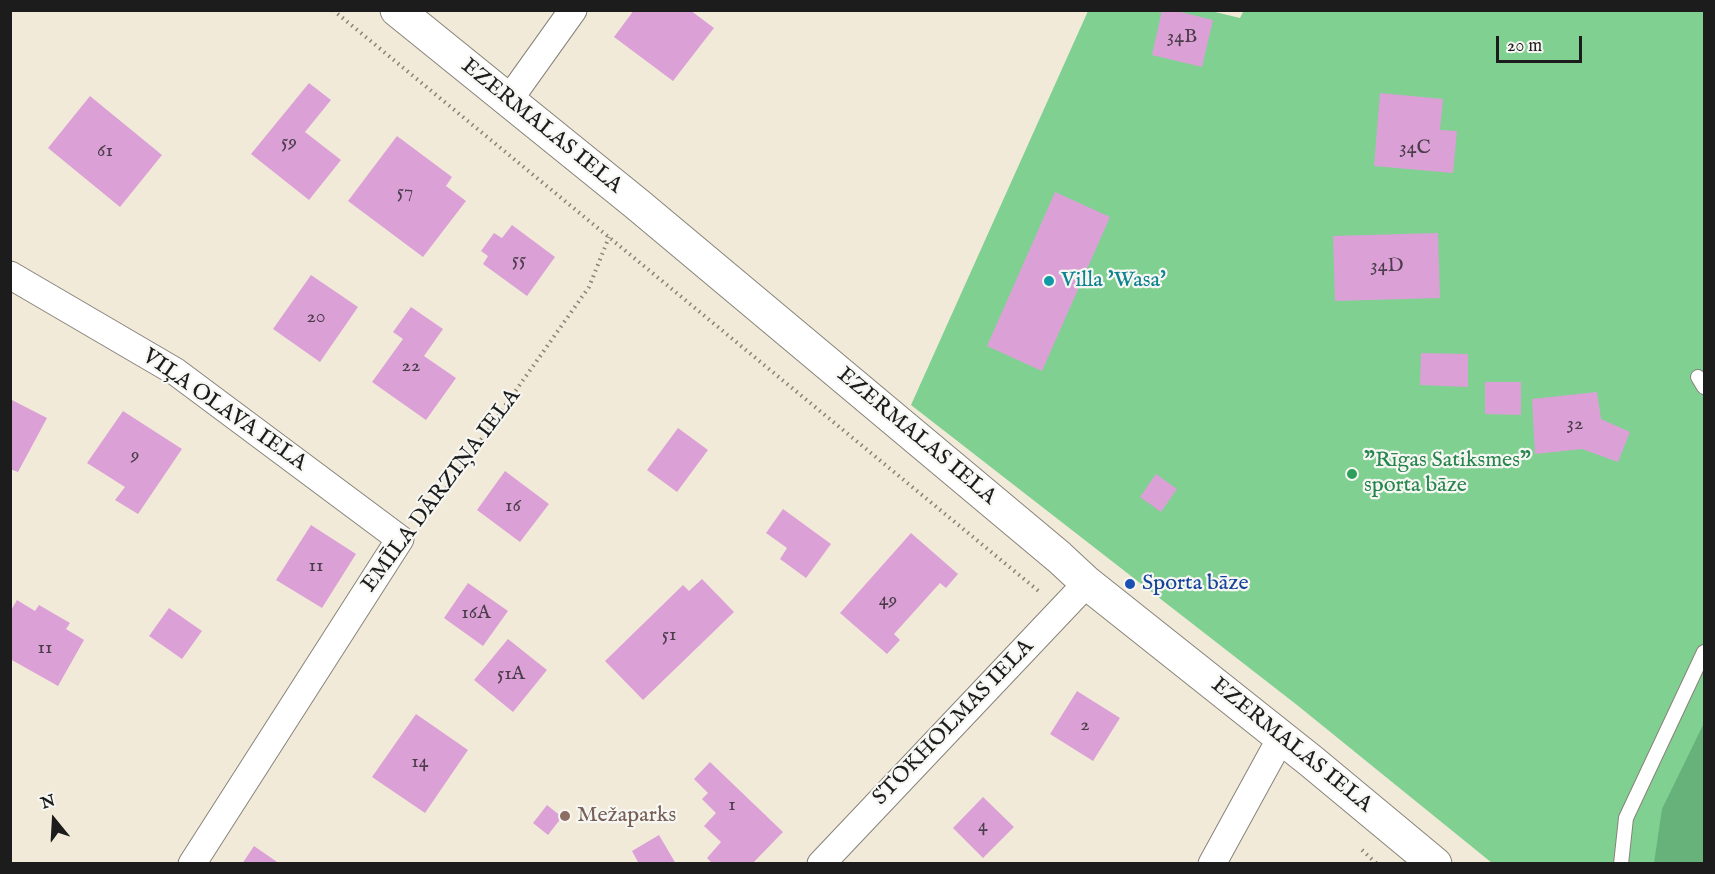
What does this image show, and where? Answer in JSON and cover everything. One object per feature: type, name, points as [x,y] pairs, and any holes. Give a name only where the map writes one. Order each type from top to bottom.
[{"type":"street","name":"EZERMALAS IELA","points":[[397,10],[637,204],[1059,557],[1087,583],[1435,864]]},
{"type":"street","points":[[508,101],[573,10]]},
{"type":"street","name":"VIĻA OLAVA IELA","points":[[10,275],[176,372],[400,539]]},
{"type":"street","name":"EMĪLA DĀRZIŅA IELA","points":[[192,864],[400,539]]},
{"type":"street","name":"STOKHOLMAS IELA","points":[[821,864],[1087,583]]},
{"type":"street","points":[[1212,864],[1281,738]]},
{"type":"lane","points":[[1621,864],[1626,818],[1704,652]]},
{"type":"path","points":[[333,10],[1040,592],[1065,607]]},
{"type":"path","name":"EMĪLA DĀRZIŅA IELA","points":[[400,539],[426,520],[590,287],[609,237]]},
{"type":"path","points":[[1362,850],[1377,864]]},
{"type":"green space","name":"\"Rīgas Satiksmes\" sporta bāze","points":[[1207,10],[1240,18],[1244,10],[1704,11],[1704,726],[1657,863],[1492,863],[1297,705],[911,405],[1088,11]]},
{"type":"green space","points":[[1704,723],[1704,863],[1654,863],[1662,809]]},
{"type":"building","points":[[634,10],[690,10],[714,28],[673,81],[614,37]]},
{"type":"building","points":[[1162,10],[1172,10],[1213,20],[1202,67],[1152,55]]},
{"type":"building","points":[[309,83],[331,100],[305,132],[341,160],[309,200],[251,154]]},
{"type":"building","points":[[1380,93],[1443,99],[1440,130],[1457,131],[1453,173],[1374,166]]},
{"type":"building","points":[[90,96],[162,155],[120,207],[48,148]]},
{"type":"building","points":[[397,136],[452,177],[446,186],[466,201],[423,257],[348,201]]},
{"type":"building","name":"Villa 'Wasa'","points":[[1055,192],[1110,217],[1042,371],[987,346]]},
{"type":"building","points":[[512,225],[555,257],[527,296],[483,264],[488,256],[481,251],[494,233],[502,238]]},
{"type":"building","points":[[1438,233],[1440,298],[1335,301],[1333,236]]},
{"type":"building","points":[[311,275],[358,307],[320,362],[273,329]]},
{"type":"building","points":[[411,307],[443,329],[424,356],[456,378],[426,420],[372,382],[403,339],[393,332]]},
{"type":"building","points":[[1421,353],[1468,354],[1468,387],[1420,385]]},
{"type":"building","points":[[1485,382],[1521,382],[1521,415],[1485,414]]},
{"type":"building","points":[[1597,392],[1601,419],[1630,432],[1618,462],[1582,449],[1535,454],[1532,399]]},
{"type":"building","points":[[10,399],[47,418],[18,472],[10,469]]},
{"type":"building","points":[[123,411],[182,449],[138,514],[115,500],[125,487],[87,463]]},
{"type":"building","points":[[678,428],[708,450],[677,492],[647,470]]},
{"type":"building","points":[[505,471],[549,504],[520,542],[477,510]]},
{"type":"building","points":[[1156,474],[1177,489],[1161,512],[1140,497]]},
{"type":"building","points":[[783,509],[831,544],[806,578],[780,559],[787,548],[766,533]]},
{"type":"building","points":[[311,525],[356,554],[322,608],[276,580]]},
{"type":"building","points":[[911,533],[958,574],[946,588],[940,583],[894,634],[900,640],[887,654],[840,613]]},
{"type":"building","points":[[702,579],[734,612],[643,700],[605,661],[683,585],[689,591]]},
{"type":"building","points":[[468,583],[508,611],[483,646],[444,618]]},
{"type":"building","points":[[17,600],[35,611],[39,605],[70,623],[66,629],[84,640],[58,686],[10,659],[10,612]]},
{"type":"building","points":[[169,608],[202,631],[182,659],[149,636]]},
{"type":"building","points":[[508,639],[547,670],[513,712],[474,680]]},
{"type":"building","points":[[1077,691],[1120,718],[1093,761],[1050,734]]},
{"type":"building","points":[[416,714],[468,750],[425,813],[372,777]]},
{"type":"building","points":[[710,762],[783,832],[752,864],[713,864],[707,858],[721,842],[704,826],[716,813],[702,799],[708,793],[694,779]]},
{"type":"building","points":[[983,797],[1014,827],[983,858],[953,828]]},
{"type":"building","points":[[547,805],[562,817],[548,835],[533,823]]},
{"type":"building","points":[[659,835],[676,864],[639,864],[632,851]]},
{"type":"building","points":[[254,846],[280,864],[242,864]]},
{"type":"place","name":"Villa 'Wasa'","points":[[1049,281]]},
{"type":"place","name":"\"Rīgas Satiksmes\" sporta bāze","points":[[1352,474]]},
{"type":"place","name":"Sporta bāze","points":[[1130,584]]},
{"type":"place","name":"Mežaparks","points":[[565,816]]}]
